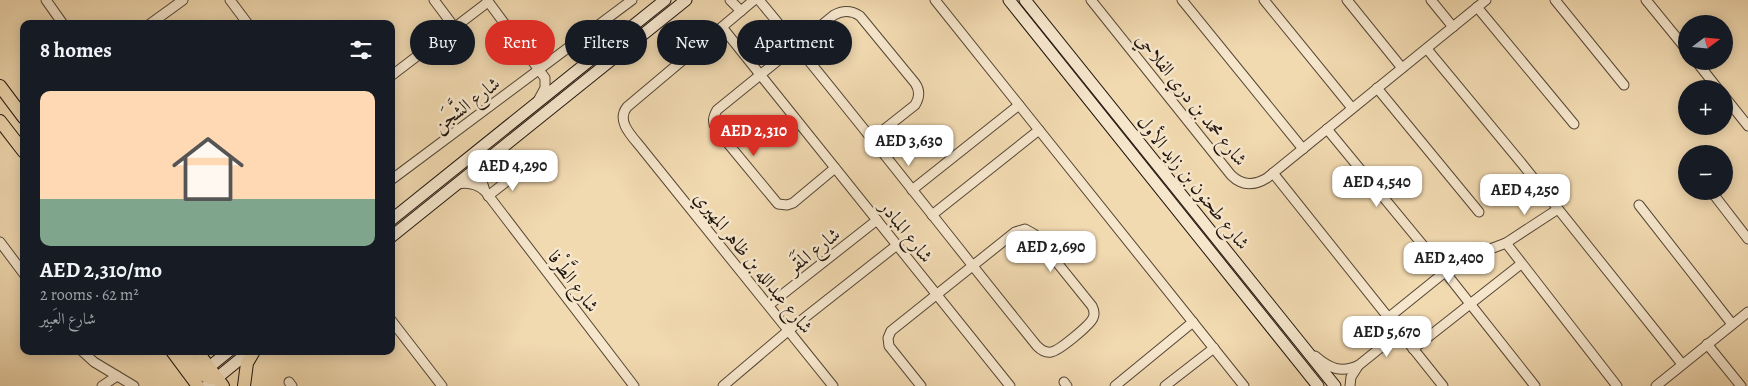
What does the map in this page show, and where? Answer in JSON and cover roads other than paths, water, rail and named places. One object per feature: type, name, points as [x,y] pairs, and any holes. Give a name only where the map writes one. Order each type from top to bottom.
[{"type":"main road","points":[[0,86],[20,113]]},
{"type":"main road","points":[[0,121],[20,147]]},
{"type":"main road","points":[[176,355],[200,377],[216,383]]},
{"type":"main road","points":[[186,355],[200,377]]},
{"type":"main road","points":[[197,355],[200,377]]},
{"type":"main road","points":[[244,386],[245,372],[252,355]]},
{"type":"street","points":[[156,20],[183,0]]},
{"type":"street","points":[[230,0],[245,20]]},
{"type":"street","points":[[434,0],[449,20]]},
{"type":"street","name":"شارع الشَّجَن","points":[[395,177],[632,0]]},
{"type":"street","points":[[395,217],[666,0]]},
{"type":"street","points":[[395,234],[686,0]]},
{"type":"street","points":[[730,0],[741,12]]},
{"type":"street","name":"شارع عبدالله بن ظاهر المهيري","points":[[727,23],[754,0]]},
{"type":"street","points":[[759,0],[775,20]]},
{"type":"street","points":[[935,0],[1244,386]]},
{"type":"street","name":"شارع طحنون بن زايد الأول","points":[[1009,0],[1318,386]]},
{"type":"street","name":"شارع طحنون بن زايد الأول","points":[[1025,0],[1335,386]]},
{"type":"street","name":"شارع محمد بن دري الفلاحي","points":[[1091,0],[1236,179],[1241,182],[1254,184],[1273,174],[1486,0]]},
{"type":"street","points":[[1182,0],[1303,148]]},
{"type":"street","points":[[1264,0],[1352,108]]},
{"type":"street","points":[[1347,0],[1402,68]]},
{"type":"street","points":[[1431,0],[1453,27]]},
{"type":"street","points":[[1555,0],[1624,84]]},
{"type":"street","points":[[1646,0],[1678,39]]},
{"type":"street","points":[[465,20],[488,1],[545,78],[545,88],[537,104]]},
{"type":"street","points":[[51,2],[61,20]]},
{"type":"street","points":[[1477,7],[1574,124]]},
{"type":"street","points":[[828,20],[837,13],[845,11],[853,12],[860,16],[915,83],[919,91],[915,105],[872,140]]},
{"type":"street","name":"شارع المبادر","points":[[727,33],[1010,386]]},
{"type":"street","points":[[1427,49],[1682,364]]},
{"type":"street","points":[[395,73],[410,62]]},
{"type":"street","name":"شارع عبدالله بن ظاهر المهيري","points":[[677,65],[627,107],[623,113],[623,120],[643,150],[833,386]]},
{"type":"street","points":[[772,65],[717,110],[713,120],[716,129],[769,195],[778,204],[784,206],[790,204],[835,168]]},
{"type":"street","points":[[812,65],[972,265],[1037,346],[1043,351],[1052,352],[1059,348],[1091,322],[1094,310],[1034,234],[1025,229],[1015,232],[972,265],[893,328],[888,338],[891,349],[921,386]]},
{"type":"street","points":[[1703,70],[1711,80]]},
{"type":"street","points":[[545,78],[568,79]]},
{"type":"street","points":[[1377,88],[1479,212]]},
{"type":"street","points":[[912,190],[1019,106]]},
{"type":"street","points":[[1733,107],[1748,126]]},
{"type":"street","points":[[1327,129],[1445,272],[1535,386]]},
{"type":"street","points":[[932,215],[1039,130]]},
{"type":"street","name":"شارع الطَّرْفا","points":[[482,164],[480,175],[487,194],[634,386]]},
{"type":"street","points":[[458,184],[470,183],[480,187],[487,194],[529,164],[535,165],[538,170]]},
{"type":"street","points":[[1273,174],[1443,386]]},
{"type":"street","points":[[1718,200],[1748,239]]},
{"type":"street","points":[[1639,205],[1732,324]]},
{"type":"street","points":[[1388,318],[1445,272],[1472,256],[1506,243],[1558,209]]},
{"type":"street","name":"شارع المَقَر","points":[[769,305],[877,220]]},
{"type":"street","points":[[0,242],[20,269]]},
{"type":"street","points":[[1506,243],[1617,386]]},
{"type":"street","points":[[723,386],[789,330],[896,245]]},
{"type":"street","points":[[1413,348],[1522,264]]},
{"type":"street","points":[[1657,386],[1748,312]]},
{"type":"street","points":[[1115,386],[1192,322]]},
{"type":"street","points":[[395,325],[442,386]]},
{"type":"street","points":[[1303,347],[1331,367],[1345,370],[1358,365],[1400,332]]},
{"type":"street","points":[[1707,344],[1741,386]]},
{"type":"street","points":[[1165,386],[1214,348]]},
{"type":"street","points":[[86,355],[94,362],[134,386]]},
{"type":"street","points":[[200,377],[225,355]]},
{"type":"street","points":[[216,383],[246,355]]},
{"type":"street","points":[[1350,386],[1351,377],[1358,365]]},
{"type":"street","points":[[102,386],[117,376]]}]
